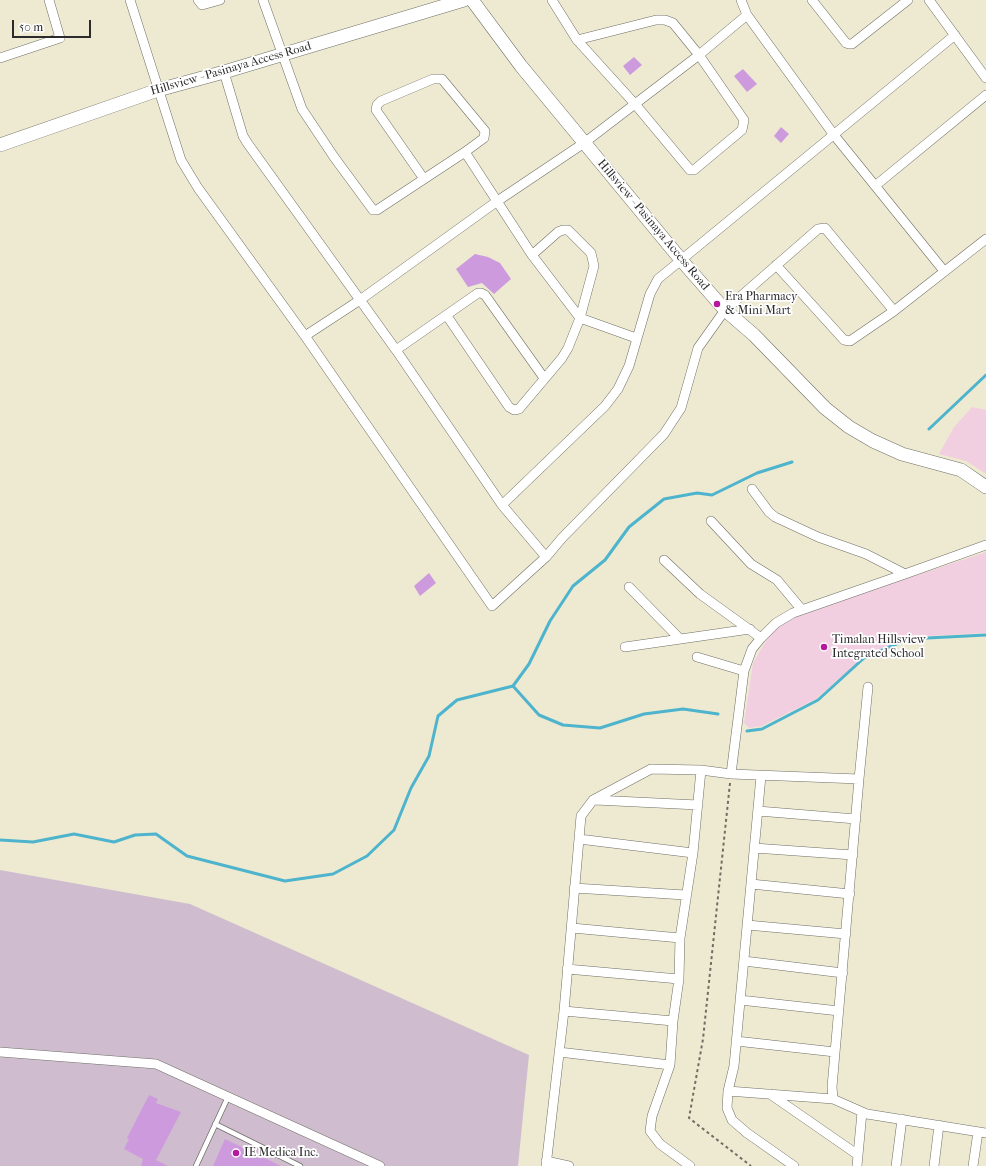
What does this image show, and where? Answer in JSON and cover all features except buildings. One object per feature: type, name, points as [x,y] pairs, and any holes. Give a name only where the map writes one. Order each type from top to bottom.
[{"type":"street","points":[[0,58],[60,38],[50,0]]},
{"type":"street","points":[[130,0],[181,160],[198,188],[306,336],[492,606],[546,557],[664,434],[681,408],[698,348],[725,310],[818,229],[825,228],[894,311]]},
{"type":"street","points":[[198,0],[202,5],[220,0]]},
{"type":"street","points":[[263,0],[302,109],[371,208],[376,210],[424,179],[465,152],[484,138],[485,131],[442,79],[433,79],[381,101],[377,105],[376,110],[424,179]]},
{"type":"street","name":"Hillsview - Pasinaya Access Road","points":[[0,145],[158,90],[224,72],[464,0]]},
{"type":"street","name":"Hillsview - Pasinaya Access Road","points":[[472,0],[521,66],[682,261],[725,310],[754,335],[825,408],[849,427],[873,442],[902,454],[961,470],[986,486]]},
{"type":"street","points":[[552,0],[577,40],[635,104],[690,170],[694,170],[742,130],[744,120],[699,55],[673,23],[665,20],[656,20],[577,40]]},
{"type":"street","points":[[740,0],[747,15],[834,135],[944,270]]},
{"type":"street","points":[[812,0],[846,43],[852,44],[908,0]]},
{"type":"street","points":[[929,0],[986,78]]},
{"type":"street","points":[[306,336],[360,300],[496,202],[584,143],[699,55],[747,15]]},
{"type":"street","points":[[502,505],[605,406],[618,389],[624,376],[653,286],[658,279],[682,261],[955,35]]},
{"type":"street","points":[[224,72],[245,140],[396,350],[502,505],[546,557]]},
{"type":"street","points":[[875,186],[986,95]]},
{"type":"street","points":[[465,152],[496,202],[532,255],[580,318],[636,338]]},
{"type":"street","points":[[447,316],[509,408],[519,410],[562,358],[580,318],[594,266],[591,253],[568,230],[563,230],[532,255]]},
{"type":"street","points":[[776,265],[846,341],[850,341],[894,311],[944,270],[986,239]]},
{"type":"street","points":[[396,350],[478,293],[485,295],[544,378]]},
{"type":"street","points":[[752,489],[769,512],[775,517],[818,537],[866,554],[905,574]]},
{"type":"street","points":[[711,521],[751,564],[777,580],[802,610]]},
{"type":"street","points":[[731,774],[744,671],[752,649],[761,638],[784,618],[802,610],[986,545]]},
{"type":"street","points":[[664,560],[700,594],[761,638]]},
{"type":"street","points":[[629,587],[680,639]]},
{"type":"street","points":[[625,647],[750,629]]},
{"type":"street","points":[[696,657],[744,671]]},
{"type":"street","points":[[833,1099],[832,1087],[868,687]]},
{"type":"street","points":[[569,1166],[546,1163],[564,1011],[581,816],[593,800],[651,769],[701,770],[761,776],[859,780]]},
{"type":"street","points":[[690,1166],[660,1144],[650,1131],[652,1116],[670,1065],[673,1021],[679,979],[680,938],[685,895],[693,853],[701,770]]},
{"type":"street","points":[[761,776],[734,1066],[728,1091],[727,1108],[732,1120],[747,1133],[794,1166]]},
{"type":"street","points":[[593,800],[698,805]]},
{"type":"street","points":[[758,811],[856,819]]},
{"type":"street","points":[[579,839],[693,853]]},
{"type":"street","points":[[754,848],[853,855]]},
{"type":"street","points":[[751,884],[850,894]]},
{"type":"street","points":[[574,888],[685,895]]},
{"type":"street","points":[[747,925],[846,934]]},
{"type":"street","points":[[572,928],[680,938]]},
{"type":"street","points":[[744,961],[843,974]]},
{"type":"street","points":[[567,970],[679,979]]},
{"type":"street","points":[[740,1000],[839,1011]]},
{"type":"street","points":[[564,1011],[673,1021]]},
{"type":"street","points":[[736,1041],[835,1052]]},
{"type":"street","points":[[0,1052],[156,1064],[380,1166]]},
{"type":"street","points":[[559,1052],[670,1065]]},
{"type":"street","points":[[728,1091],[833,1099],[862,1112],[982,1133],[973,1166]]},
{"type":"street","points":[[770,1094],[858,1155]]},
{"type":"street","points":[[857,1166],[862,1112]]},
{"type":"street","points":[[896,1166],[902,1120]]},
{"type":"street","points":[[934,1166],[939,1125]]},
{"type":"lane","points":[[196,1166],[228,1097]]},
{"type":"lane","points":[[215,1124],[300,1166]]},
{"type":"path","points":[[731,774],[703,1039],[689,1118],[751,1166]]},
{"type":"shaded area","points":[[972,407],[986,410],[986,474],[966,461],[939,454],[954,427]]},
{"type":"shaded area","name":"Timalan Hillsview Integrated School","points":[[986,552],[986,633],[908,637],[864,657],[816,699],[762,726],[749,728],[744,723],[753,663],[772,631],[792,617]]},
{"type":"shaded area","points":[[0,870],[190,904],[529,1055],[518,1166],[0,1166]]},
{"type":"waterway","points":[[929,429],[986,375]]},
{"type":"waterway","points":[[0,840],[33,842],[74,834],[114,842],[135,835],[156,834],[187,856],[285,881],[333,874],[367,856],[394,830],[411,788],[429,756],[438,716],[457,700],[513,686],[529,664],[550,621],[573,586],[605,560],[629,527],[664,499],[697,493],[712,495],[757,473],[792,462]]},
{"type":"waterway","points":[[747,731],[762,729],[818,700],[864,658],[908,639],[986,635]]},
{"type":"waterway","points":[[513,686],[539,715],[563,725],[600,728],[644,714],[683,709],[718,714]]},
{"type":"place","name":"Era Pharmacy & Mini Mart","points":[[717,304]]},
{"type":"place","name":"Timalan Hillsview Integrated School","points":[[824,647]]},
{"type":"place","name":"IE Medica Inc.","points":[[236,1153]]}]
